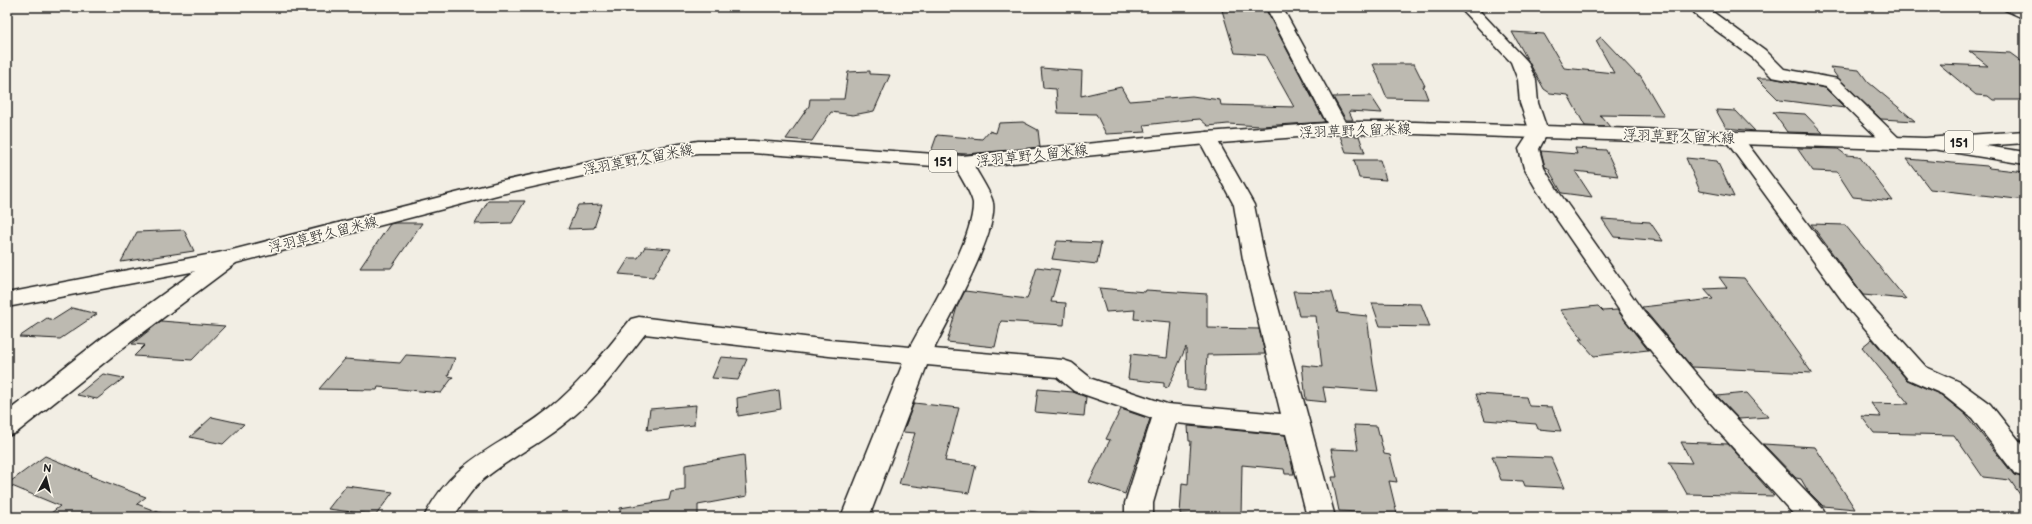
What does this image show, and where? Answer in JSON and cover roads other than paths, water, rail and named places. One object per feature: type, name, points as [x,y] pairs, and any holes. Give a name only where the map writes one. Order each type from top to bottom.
[{"type":"street","points":[[1274,7],[1339,128]]},
{"type":"street","points":[[1467,7],[1501,41],[1519,62],[1528,80],[1530,103],[1539,132],[1529,149],[1534,168],[1558,208],[1629,309],[1706,403],[1813,517]]},
{"type":"street","points":[[1698,7],[1703,13],[1759,54],[1778,73],[1832,83],[1894,143]]},
{"type":"street","points":[[2011,7],[2025,14]]},
{"type":"street","name":"浮羽草野久留米線","points":[[7,300],[228,258],[499,188],[655,154],[698,147],[753,147],[962,162],[1207,138],[1339,128],[1415,128],[1934,144],[2025,137]]},
{"type":"street","points":[[1207,138],[1244,205],[1254,259],[1321,517]]},
{"type":"street","points":[[1733,138],[1855,302],[1917,373],[1952,388],[1981,410],[2025,467]]},
{"type":"street","points":[[1934,144],[2025,158]]},
{"type":"street","points":[[855,517],[918,356],[973,247],[981,220],[983,202],[962,162]]},
{"type":"street","points":[[7,426],[111,344],[228,258]]},
{"type":"street","points":[[438,517],[456,491],[471,474],[529,437],[568,408],[597,378],[639,325],[829,348],[1064,369],[1083,385],[1166,413],[1297,425]]},
{"type":"street","points":[[1139,517],[1139,504],[1166,413]]}]
